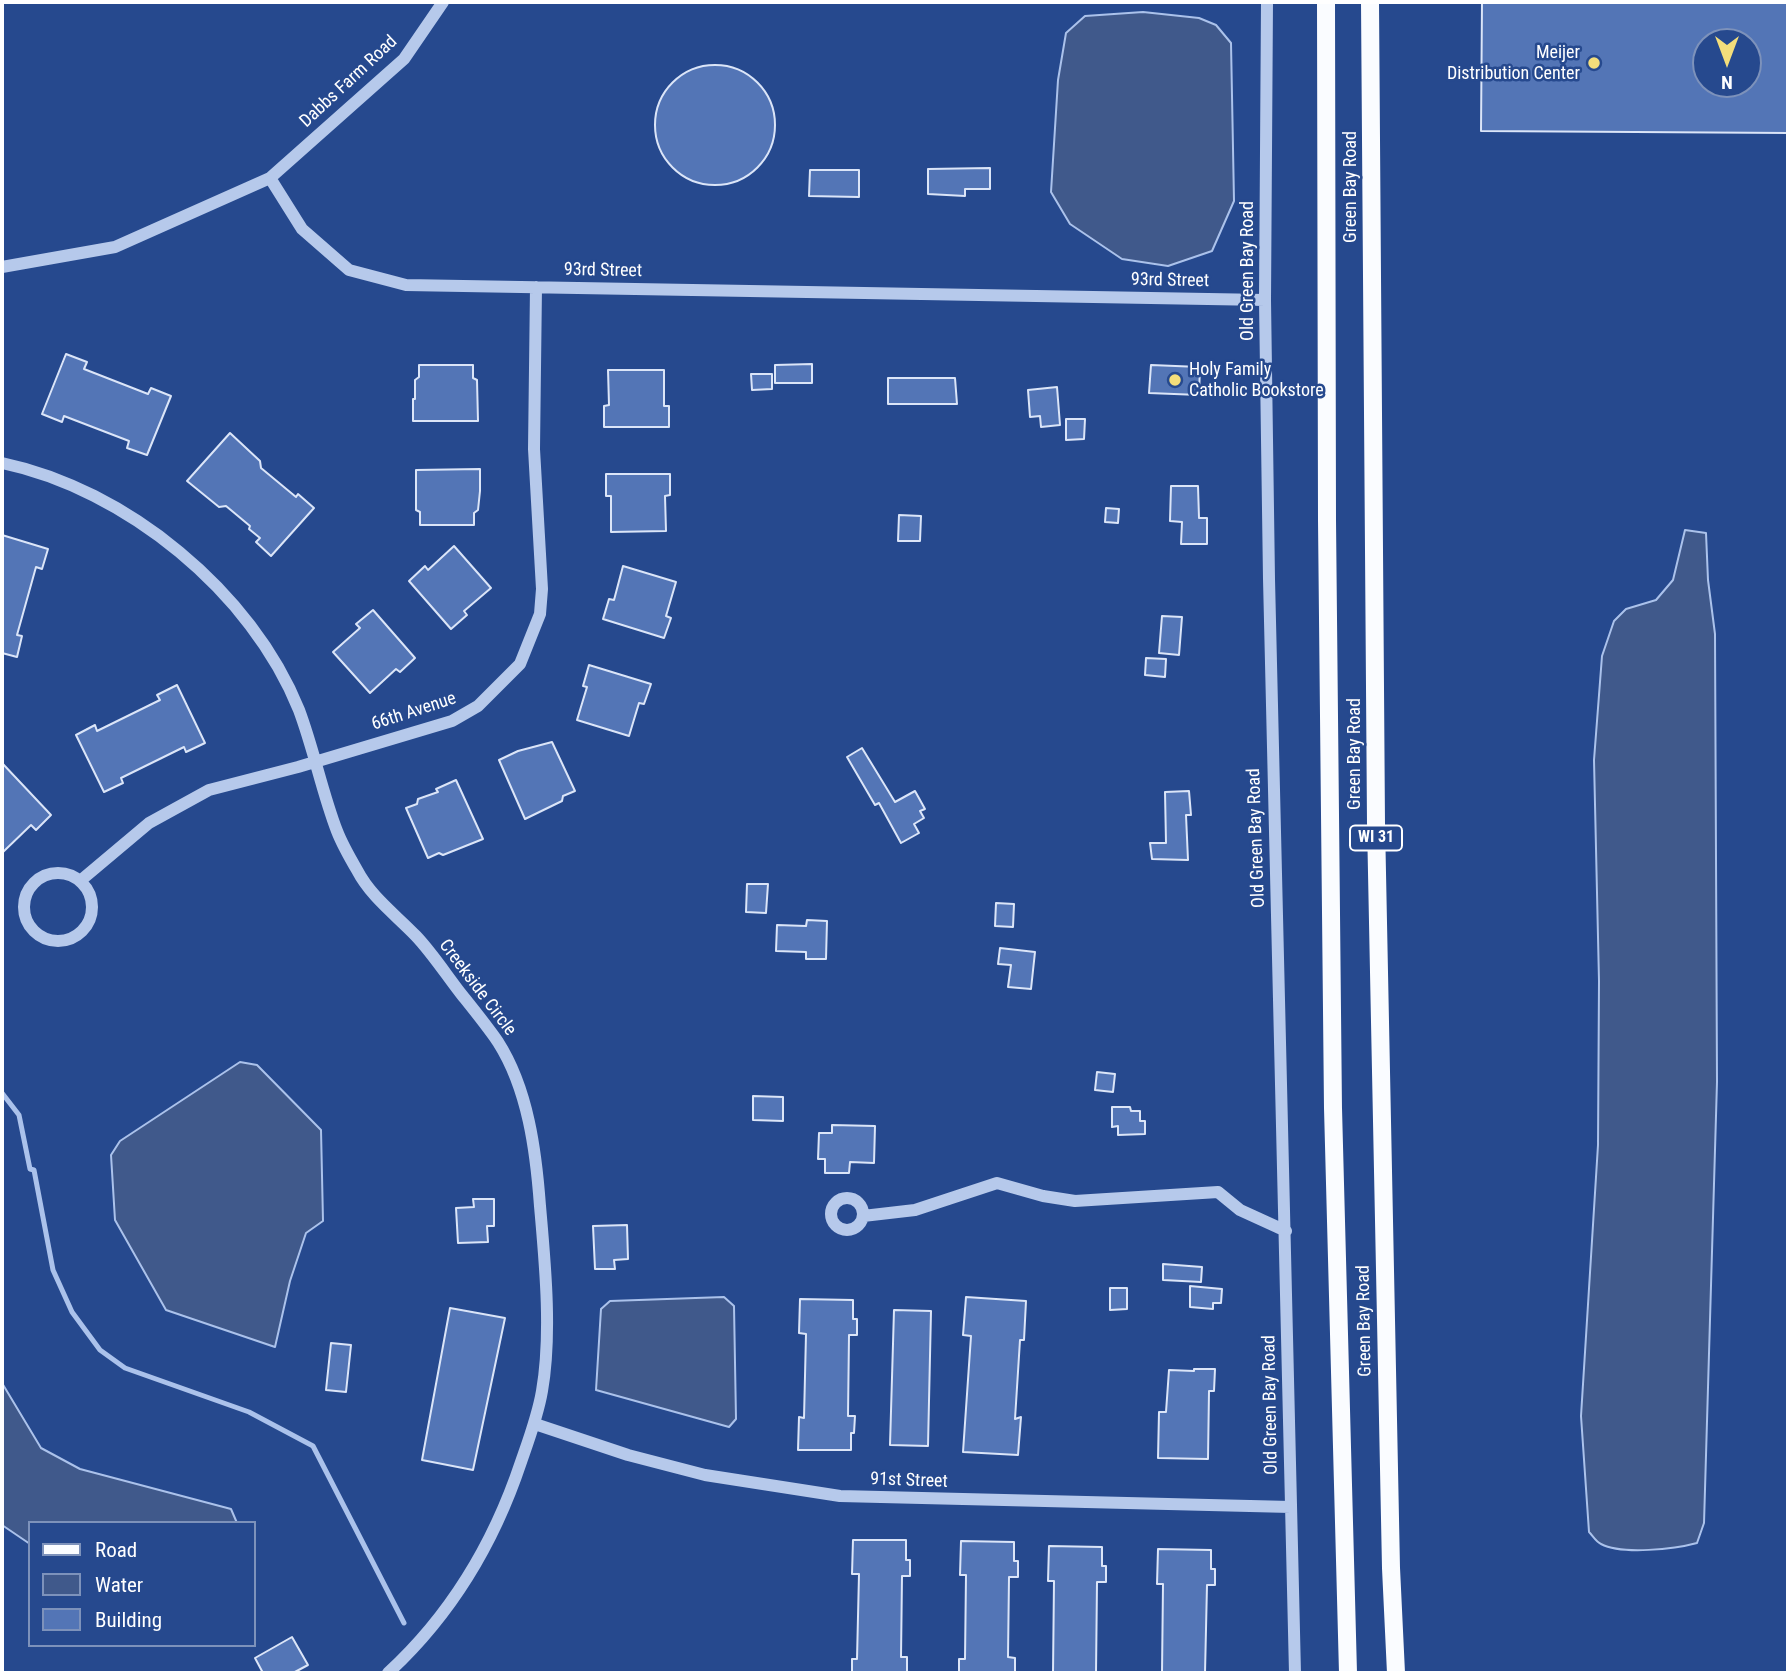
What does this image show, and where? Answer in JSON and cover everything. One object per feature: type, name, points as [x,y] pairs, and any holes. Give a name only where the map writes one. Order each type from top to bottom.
[{"type":"main road","name":"Green Bay Road","points":[[1325,2],[1333,1108],[1348,1673]]},
{"type":"main road","name":"Green Bay Road","points":[[1370,2],[1376,837],[1391,1568],[1396,1673]]},
{"type":"street","name":"Dabbs Farm Road","points":[[270,178],[404,59],[443,2]]},
{"type":"street","name":"Old Green Bay Road","points":[[1267,2],[1265,300],[1272,739],[1295,1673]]},
{"type":"street","points":[[2,267],[115,247],[270,178]]},
{"type":"street","name":"93rd Street","points":[[270,178],[302,229],[349,270],[406,285],[1265,300]]},
{"type":"street","name":"66th Avenue","points":[[80,881],[149,822],[209,790],[421,730],[466,714],[500,686],[520,664],[540,614],[542,589],[534,449],[536,287]]},
{"type":"street","name":"Creekside Circle","points":[[2,463],[39,474],[135,518],[200,570],[235,606],[264,646],[298,708],[337,832],[364,885],[419,939],[498,1042],[518,1081],[537,1161],[547,1277],[543,1388],[535,1424],[507,1504],[469,1578],[445,1613],[388,1673]]},
{"type":"street","points":[[61,873],[80,881],[88,890],[92,913],[80,933],[59,941],[37,934],[30,926],[24,905],[32,885],[40,878],[61,873]]},
{"type":"street","points":[[863,1216],[915,1210],[997,1183],[1043,1196],[1075,1201],[1218,1192],[1240,1210],[1286,1231]]},
{"type":"street","name":"91st Street","points":[[535,1424],[628,1455],[705,1475],[840,1496],[1291,1507]]},
{"type":"water","points":[[1143,12],[1199,18],[1216,25],[1231,43],[1234,201],[1212,251],[1168,266],[1122,259],[1070,224],[1051,192],[1058,80],[1066,33],[1085,16]]},
{"type":"water","points":[[1685,530],[1706,533],[1708,580],[1715,634],[1717,1082],[1704,1523],[1697,1543],[1635,1550],[1601,1544],[1589,1532],[1581,1416],[1598,1145],[1599,981],[1594,760],[1602,656],[1614,621],[1626,609],[1656,600],[1673,580]]},
{"type":"water","points":[[240,1062],[257,1065],[321,1130],[323,1221],[306,1233],[290,1281],[275,1347],[166,1310],[115,1220],[111,1155],[120,1141]]},
{"type":"water","points":[[724,1297],[734,1306],[736,1419],[729,1427],[596,1390],[601,1309],[610,1301]]},
{"type":"water","points":[[2,1383],[41,1448],[80,1469],[231,1509],[236,1521],[28,1521],[28,1543],[2,1525]]},
{"type":"building","name":"Meijer Distribution Center","points":[[1482,2],[1788,2],[1788,133],[1481,131]]},
{"type":"building","points":[[715,65],[738,69],[758,82],[771,102],[775,125],[771,148],[758,168],[738,181],[715,185],[692,181],[672,168],[659,148],[655,125],[659,102],[672,82],[692,69]]},
{"type":"building","points":[[990,168],[990,189],[965,189],[965,196],[928,194],[928,169]]},
{"type":"building","points":[[810,170],[859,170],[859,197],[809,196]]},
{"type":"building","points":[[66,354],[87,362],[84,369],[148,394],[151,388],[171,396],[147,455],[127,448],[129,441],[64,416],[62,422],[42,414]]},
{"type":"building","points":[[812,364],[812,383],[775,383],[775,365]]},
{"type":"building","points":[[419,365],[473,365],[473,378],[477,380],[478,421],[413,421],[415,380],[419,377]]},
{"type":"building","name":"Holy Family Catholic Bookstore","points":[[1151,365],[1200,367],[1199,395],[1149,393]]},
{"type":"building","points":[[608,370],[664,370],[664,406],[669,406],[669,427],[604,427],[604,406],[609,405]]},
{"type":"building","points":[[751,374],[772,374],[772,389],[752,390]]},
{"type":"building","points":[[888,378],[955,378],[957,404],[888,404]]},
{"type":"building","points":[[1057,387],[1060,425],[1041,427],[1040,416],[1030,417],[1028,390]]},
{"type":"building","points":[[1066,419],[1085,419],[1084,439],[1066,440]]},
{"type":"building","points":[[230,433],[260,461],[261,468],[314,508],[271,556],[256,542],[260,538],[249,529],[250,526],[226,506],[219,507],[187,481]]},
{"type":"building","points":[[480,469],[478,510],[474,513],[474,525],[420,525],[420,512],[416,510],[416,470]]},
{"type":"building","points":[[606,474],[670,474],[670,495],[665,496],[666,531],[611,532],[611,496],[606,496]]},
{"type":"building","points":[[1171,486],[1198,486],[1199,518],[1207,518],[1207,544],[1181,544],[1182,522],[1170,521]]},
{"type":"building","points":[[1106,508],[1119,509],[1118,523],[1105,522]]},
{"type":"building","points":[[899,515],[921,516],[920,541],[898,541]]},
{"type":"building","points":[[2,535],[48,549],[42,569],[36,567],[17,635],[22,636],[17,657],[2,653]]},
{"type":"building","points":[[454,546],[491,588],[464,611],[467,615],[451,629],[409,581],[425,566],[428,570]]},
{"type":"building","points":[[623,566],[676,582],[666,616],[671,618],[664,638],[603,619],[609,599],[614,600]]},
{"type":"building","points":[[373,610],[415,658],[400,672],[396,669],[370,693],[333,652],[360,628],[356,624]]},
{"type":"building","points":[[1162,616],[1182,617],[1179,655],[1159,653]]},
{"type":"building","points":[[1146,658],[1166,659],[1165,677],[1145,675]]},
{"type":"building","points":[[589,665],[651,684],[644,704],[639,703],[629,736],[577,720],[587,687],[583,686]]},
{"type":"building","points":[[177,685],[205,743],[186,752],[184,747],[121,778],[123,783],[104,792],[76,735],[95,725],[97,731],[160,700],[157,695]]},
{"type":"building","points":[[552,742],[575,791],[563,796],[562,801],[525,819],[499,760],[518,751]]},
{"type":"building","points":[[862,748],[895,802],[915,791],[925,809],[920,811],[924,818],[914,824],[919,833],[901,843],[879,803],[875,805],[847,757]]},
{"type":"building","points":[[2,763],[51,815],[36,830],[31,825],[2,853]]},
{"type":"building","points":[[456,780],[483,839],[428,858],[406,808]]},
{"type":"building","points":[[1189,791],[1191,815],[1186,815],[1188,860],[1152,859],[1150,843],[1166,843],[1165,792]]},
{"type":"building","points":[[747,884],[768,884],[766,913],[746,912]]},
{"type":"building","points":[[996,903],[1014,904],[1013,927],[995,926]]},
{"type":"building","points":[[807,920],[827,921],[826,959],[806,959],[806,952],[776,951],[777,925],[806,926]]},
{"type":"building","points":[[1000,948],[1035,952],[1031,989],[1008,987],[1011,965],[998,964]]},
{"type":"building","points":[[1097,1072],[1115,1074],[1113,1092],[1095,1090]]},
{"type":"building","points":[[753,1096],[783,1097],[783,1121],[753,1120]]},
{"type":"building","points":[[1112,1107],[1130,1107],[1131,1111],[1140,1111],[1140,1121],[1145,1121],[1145,1134],[1118,1135],[1118,1126],[1112,1127]]},
{"type":"building","points":[[832,1125],[875,1126],[874,1163],[850,1162],[849,1173],[825,1173],[825,1159],[818,1159],[819,1133],[832,1133]]},
{"type":"building","points":[[473,1199],[494,1199],[494,1226],[487,1226],[488,1242],[458,1243],[456,1208],[474,1207]]},
{"type":"building","points":[[627,1225],[628,1259],[614,1260],[615,1269],[595,1269],[593,1226]]},
{"type":"building","points":[[1163,1264],[1202,1267],[1201,1282],[1163,1280]]},
{"type":"building","points":[[1190,1286],[1222,1289],[1221,1303],[1213,1303],[1213,1309],[1190,1307]]},
{"type":"building","points":[[1110,1288],[1127,1288],[1127,1309],[1110,1310]]},
{"type":"building","points":[[966,1297],[1026,1301],[1024,1340],[1020,1340],[1015,1419],[1021,1417],[1018,1455],[963,1452],[971,1336],[963,1335]]},
{"type":"building","points":[[800,1299],[853,1300],[853,1319],[857,1319],[857,1335],[849,1335],[848,1416],[855,1416],[851,1450],[798,1450],[799,1417],[804,1418],[806,1334],[799,1333]]},
{"type":"building","points":[[450,1308],[505,1318],[473,1470],[422,1460]]},
{"type":"building","points":[[894,1310],[931,1311],[928,1446],[890,1445]]},
{"type":"building","points":[[331,1343],[351,1345],[346,1392],[326,1390]]},
{"type":"building","points":[[1215,1369],[1214,1391],[1209,1391],[1208,1459],[1158,1458],[1159,1412],[1166,1412],[1169,1370]]},
{"type":"building","points":[[853,1540],[906,1540],[906,1560],[910,1560],[910,1576],[902,1576],[901,1657],[907,1657],[907,1673],[852,1673],[852,1659],[857,1659],[859,1574],[852,1574]]},
{"type":"building","points":[[961,1541],[1014,1542],[1014,1561],[1018,1561],[1018,1577],[1009,1577],[1008,1657],[1015,1658],[1015,1673],[959,1673],[959,1659],[965,1659],[966,1575],[960,1575]]},
{"type":"building","points":[[1049,1546],[1102,1547],[1102,1566],[1106,1566],[1106,1582],[1097,1582],[1096,1673],[1053,1673],[1054,1581],[1048,1581]]},
{"type":"building","points":[[1158,1549],[1211,1550],[1211,1569],[1215,1569],[1215,1585],[1207,1585],[1205,1673],[1162,1673],[1163,1584],[1157,1584]]},
{"type":"building","points":[[292,1637],[308,1665],[293,1673],[263,1673],[255,1658]]},
{"type":"waterway","points":[[2,1093],[19,1115],[30,1169],[34,1170],[53,1270],[72,1312],[100,1350],[125,1368],[249,1412],[313,1446],[404,1623]]},
{"type":"place","name":"Meijer Distribution Center","points":[[1594,63]]},
{"type":"place","name":"Holy Family Catholic Bookstore","points":[[1175,380]]}]
